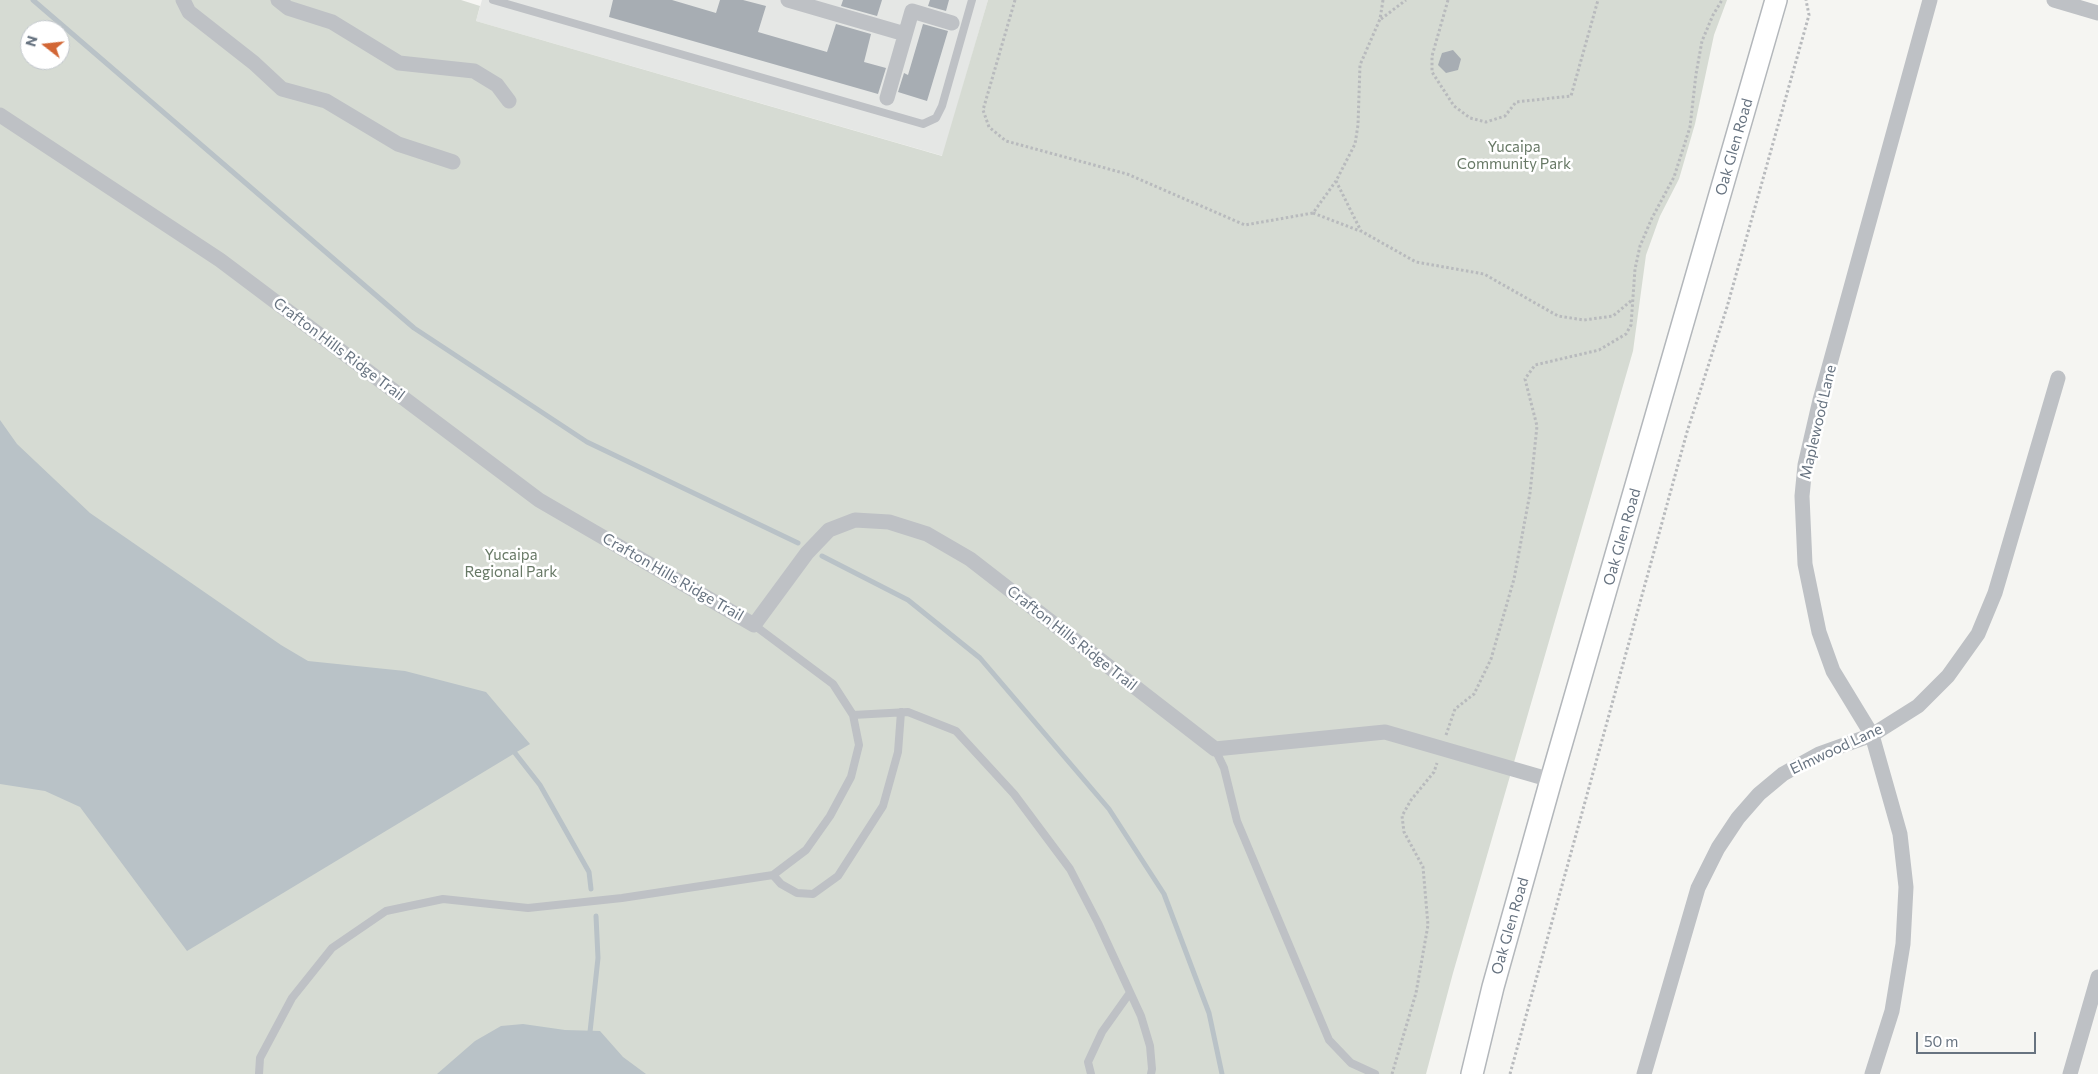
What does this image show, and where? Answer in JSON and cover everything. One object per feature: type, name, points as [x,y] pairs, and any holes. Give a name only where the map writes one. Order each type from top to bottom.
[{"type":"main road","name":"Oak Glen Road","points":[[1472,1074],[1493,988],[1551,780],[1776,0]]},
{"type":"street","points":[[184,0],[189,12],[254,63],[282,89],[326,101],[398,144],[453,162]]},
{"type":"street","points":[[278,0],[288,8],[332,22],[399,63],[474,71],[497,85],[509,101]]},
{"type":"street","points":[[788,0],[804,2],[905,34]]},
{"type":"street","name":"Maplewood Lane","points":[[1872,1074],[1892,1011],[1903,944],[1906,887],[1900,834],[1872,735],[1833,671],[1819,632],[1804,555],[1802,520],[1805,465],[1820,400],[1930,0]]},
{"type":"street","points":[[2054,0],[2098,13]]},
{"type":"street","points":[[887,98],[912,11],[952,23]]},
{"type":"street","name":"Crafton Hills Ridge Trail","points":[[0,115],[220,260],[539,500],[754,624],[807,552],[830,530],[856,520],[889,522],[927,534],[970,559],[1215,749]]},
{"type":"street","name":"Elmwood Lane","points":[[1644,1074],[1698,888],[1723,840],[1738,818],[1759,794],[1783,774],[1819,754],[1872,735],[1918,706],[1948,676],[1978,634],[1995,592],[2058,378]]},
{"type":"street","points":[[1215,749],[1385,732],[1551,780]]},
{"type":"street","points":[[2070,1074],[2098,977]]},
{"type":"lane","points":[[493,0],[923,124],[932,121],[942,106],[972,0]]},
{"type":"lane","points":[[259,1074],[260,1058],[292,998],[332,948],[386,911],[443,899],[528,908],[622,898],[773,875],[806,850],[830,816],[851,777],[859,745],[853,715],[833,684],[754,624]]},
{"type":"lane","points":[[773,875],[781,884],[797,893],[813,894],[838,876],[883,806],[898,752],[901,712]]},
{"type":"lane","points":[[853,715],[908,712],[956,732],[1014,794],[1070,869],[1098,923],[1129,994],[1141,1016],[1150,1046],[1151,1074]]},
{"type":"lane","points":[[1215,749],[1224,768],[1237,821],[1329,1040],[1350,1063],[1374,1074]]},
{"type":"lane","points":[[1091,1074],[1088,1062],[1102,1032],[1129,994]]},
{"type":"path","points":[[1015,0],[984,110],[989,127],[1006,141],[1127,174],[1245,225],[1314,213],[1361,231],[1416,262],[1484,274],[1558,316],[1584,320],[1613,316],[1633,299]]},
{"type":"path","points":[[1314,213],[1336,182],[1355,144],[1358,125],[1360,66],[1380,19],[1383,0]]},
{"type":"path","points":[[1380,19],[1406,0]]},
{"type":"path","points":[[1448,0],[1432,56],[1432,72],[1454,106],[1470,118],[1486,122],[1504,116],[1516,102],[1571,96],[1598,0]]},
{"type":"path","points":[[1392,1074],[1416,993],[1428,925],[1423,868],[1404,832],[1402,816],[1411,800],[1434,772],[1455,709],[1474,694],[1491,659],[1514,579],[1530,493],[1537,426],[1526,379],[1535,365],[1600,350],[1626,334],[1631,325],[1635,269],[1640,246],[1652,218],[1674,177],[1690,126],[1702,41],[1713,15],[1722,0]]},
{"type":"path","points":[[1510,1074],[1687,432],[1727,307],[1809,15],[1806,0]]},
{"type":"path","points":[[1336,182],[1361,231]]},
{"type":"shaded area","points":[[482,0],[988,0],[943,156],[476,21]]},
{"type":"shaded area","points":[[0,420],[17,444],[90,513],[281,645],[308,661],[405,671],[486,692],[530,744],[187,951],[80,807],[45,791],[0,784]]},
{"type":"shaded area","points":[[523,1024],[565,1030],[600,1031],[623,1057],[646,1074],[437,1074],[475,1041],[501,1026]]},
{"type":"green space","name":"Yucaipa Regional Park","points":[[0,0],[461,0],[480,6],[476,21],[942,156],[988,0],[1727,0],[1714,35],[1695,124],[1679,179],[1660,216],[1646,255],[1633,351],[1453,973],[1426,1074],[0,1074]]},
{"type":"building","points":[[613,0],[672,0],[716,13],[720,0],[743,0],[766,6],[758,32],[827,52],[836,24],[871,34],[864,62],[886,68],[878,94],[609,17]]},
{"type":"building","points":[[843,0],[882,0],[877,16],[841,6]]},
{"type":"building","points":[[930,0],[949,0],[946,11],[928,6]]},
{"type":"building","points":[[923,24],[948,31],[927,101],[898,92],[904,73],[908,75]]},
{"type":"building","points":[[1453,50],[1461,59],[1458,70],[1446,73],[1438,65],[1442,53]]},
{"type":"waterway","points":[[33,0],[414,328],[587,442],[798,543]]},
{"type":"waterway","points":[[822,556],[908,600],[980,658],[1109,809],[1164,894],[1209,1013],[1222,1074]]},
{"type":"waterway","points":[[515,753],[540,785],[589,872],[591,889]]},
{"type":"waterway","points":[[590,1032],[598,958],[596,916]]},
{"type":"park label","name":"Yucaipa Community Park","points":[[1514,156]]}]
